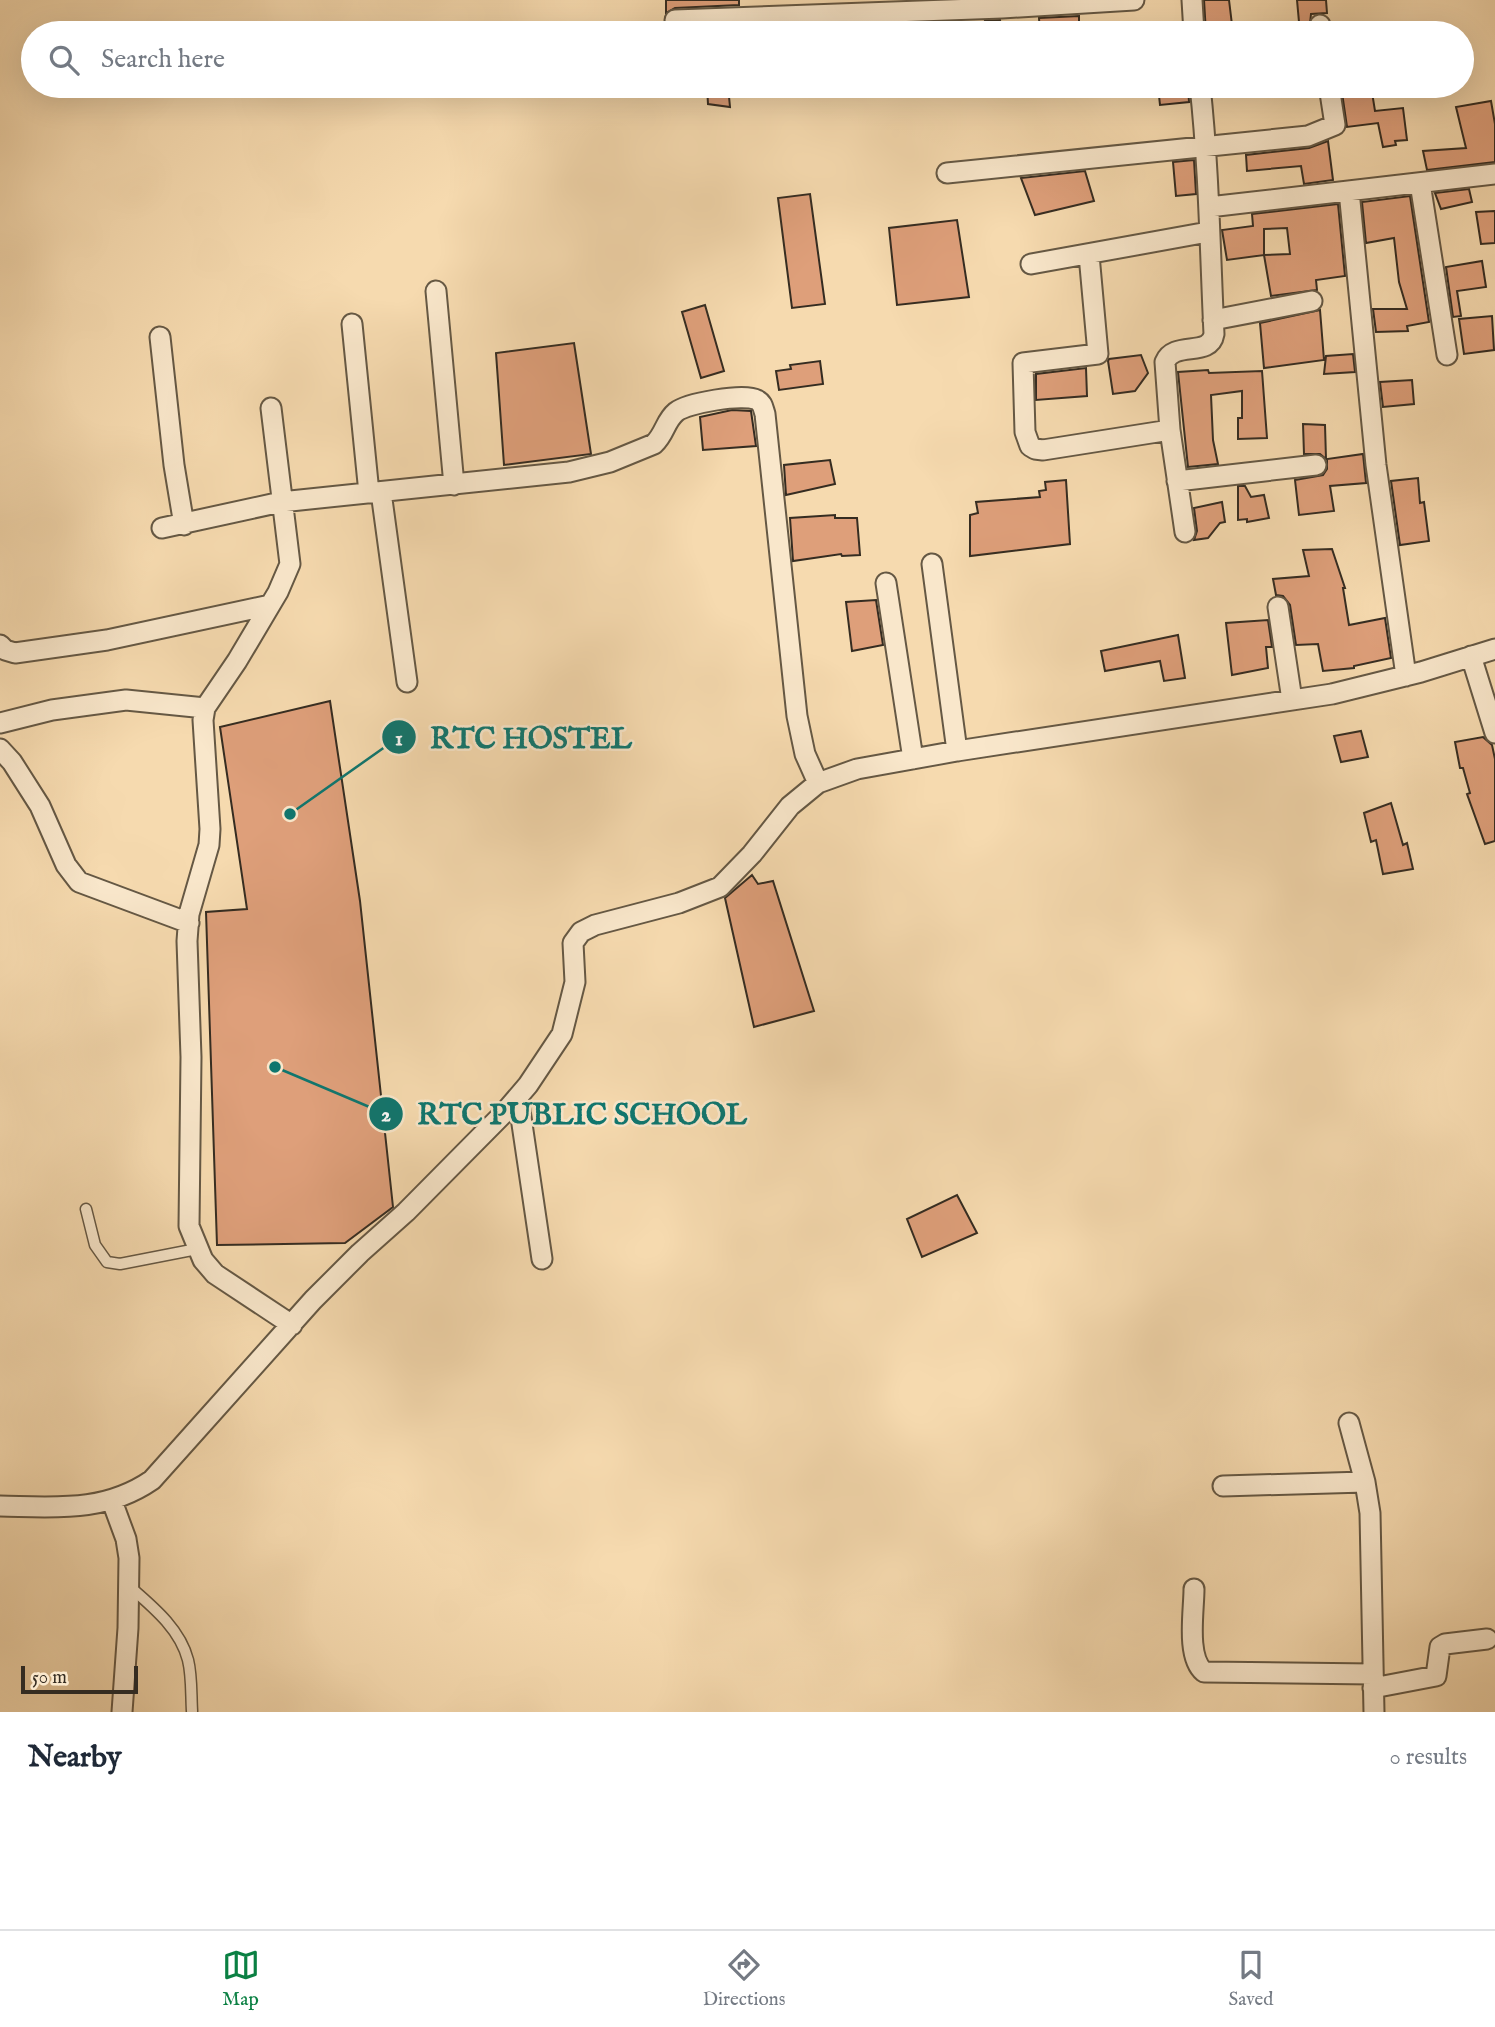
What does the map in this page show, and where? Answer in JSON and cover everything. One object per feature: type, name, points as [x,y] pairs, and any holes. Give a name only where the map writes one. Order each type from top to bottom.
[{"type":"street","points":[[675,20],[1134,0]]},
{"type":"street","points":[[1192,0],[1193,21]]},
{"type":"street","points":[[1185,532],[1170,430],[1165,362],[1168,355],[1174,351],[1209,345],[1213,341],[1207,145],[1201,98]]},
{"type":"street","points":[[947,173],[1308,136],[1335,125],[1331,98]]},
{"type":"street","points":[[1209,208],[1495,174]]},
{"type":"street","points":[[1420,183],[1447,355]]},
{"type":"street","points":[[1349,191],[1376,465],[1406,676]]},
{"type":"street","points":[[1031,264],[1208,232]]},
{"type":"street","points":[[1089,255],[1098,354],[1023,363],[1027,440],[1035,450],[1043,450],[1170,430]]},
{"type":"street","points":[[436,291],[454,485]]},
{"type":"street","points":[[1213,320],[1312,301]]},
{"type":"street","points":[[352,324],[375,492],[407,682]]},
{"type":"street","points":[[160,337],[174,466],[184,525]]},
{"type":"street","points":[[162,528],[281,502],[586,469],[654,443],[662,437],[668,420],[686,406],[755,399],[762,404],[765,414],[797,716],[805,754],[818,783]]},
{"type":"street","points":[[271,408],[290,564],[285,579],[237,661],[205,708],[203,739],[210,828],[189,914],[189,1226],[197,1249],[215,1274],[292,1325]]},
{"type":"street","points":[[1177,481],[1316,466]]},
{"type":"street","points":[[932,564],[957,751]]},
{"type":"street","points":[[886,583],[914,759]]},
{"type":"street","points":[[0,645],[15,653],[107,640],[207,616],[270,605]]},
{"type":"street","points":[[1278,607],[1292,700]]},
{"type":"street","points":[[0,1506],[70,1507],[112,1501],[132,1493],[159,1473],[360,1252],[406,1212],[518,1097],[562,1034],[575,982],[573,943],[581,932],[595,925],[679,903],[720,887],[752,854],[790,806],[818,783],[857,769],[957,751],[1359,688],[1495,649]]},
{"type":"street","points":[[1471,656],[1495,733]]},
{"type":"street","points":[[0,723],[52,710],[126,700],[205,708]]},
{"type":"street","points":[[0,749],[12,762],[40,806],[66,865],[79,882],[189,923]]},
{"type":"street","points":[[518,1097],[542,1259]]},
{"type":"street","points":[[1349,1423],[1365,1482],[1372,1543],[1374,1712]]},
{"type":"street","points":[[1223,1486],[1365,1482]]},
{"type":"street","points":[[112,1501],[126,1539],[129,1558],[122,1712]]},
{"type":"street","points":[[1195,1589],[1193,1655],[1197,1666],[1204,1672],[1373,1681],[1436,1676],[1440,1647],[1445,1644],[1487,1639]]},
{"type":"lane","points":[[86,1209],[95,1245],[107,1262],[120,1264],[197,1249]]},
{"type":"lane","points":[[129,1586],[171,1627],[183,1647],[189,1662],[192,1711]]},
{"type":"building","points":[[666,0],[739,0],[739,5],[675,8],[666,13]]},
{"type":"building","points":[[1204,0],[1229,0],[1232,21],[1205,21]]},
{"type":"building","points":[[1297,0],[1326,0],[1327,13],[1311,14],[1310,21],[1299,21]]},
{"type":"building","points":[[1079,16],[1079,21],[1039,21],[1039,18]]},
{"type":"building","points":[[708,98],[729,98],[730,107],[708,104]]},
{"type":"building","points":[[1159,98],[1189,98],[1189,102],[1160,105]]},
{"type":"building","points":[[1343,98],[1373,98],[1375,111],[1403,108],[1407,140],[1395,141],[1396,145],[1383,147],[1378,123],[1347,127]]},
{"type":"building","points":[[1491,101],[1495,124],[1495,162],[1427,170],[1423,151],[1466,148],[1456,107]]},
{"type":"building","points":[[1328,141],[1333,180],[1304,184],[1301,166],[1247,171],[1246,155],[1309,148]]},
{"type":"building","points":[[1194,160],[1196,194],[1176,196],[1173,162]]},
{"type":"building","points":[[1085,171],[1094,201],[1035,215],[1021,178]]},
{"type":"building","points":[[1469,189],[1472,202],[1441,209],[1435,193]]},
{"type":"building","points":[[810,194],[825,304],[792,308],[778,198]]},
{"type":"building","points":[[1410,196],[1429,322],[1407,326],[1408,331],[1376,332],[1373,309],[1407,309],[1399,282],[1394,238],[1366,243],[1362,202]]},
{"type":"building","points":[[1338,204],[1345,276],[1316,280],[1317,290],[1271,296],[1264,255],[1227,260],[1222,230],[1253,226],[1252,214]],"holes":[[[1287,228],[1290,254],[1264,255],[1264,229]]]},
{"type":"building","points":[[1495,211],[1495,243],[1481,244],[1476,212]]},
{"type":"building","points":[[957,220],[969,297],[897,305],[889,228]]},
{"type":"building","points":[[1482,261],[1486,287],[1457,291],[1461,316],[1453,317],[1446,267]]},
{"type":"building","points":[[705,305],[724,371],[701,378],[682,312]]},
{"type":"building","points":[[1320,310],[1324,360],[1264,368],[1260,323]]},
{"type":"building","points":[[1492,316],[1494,350],[1464,354],[1459,319]]},
{"type":"building","points":[[574,343],[591,454],[504,465],[496,353]]},
{"type":"building","points":[[1353,354],[1355,372],[1324,374],[1326,356]]},
{"type":"building","points":[[1141,355],[1148,373],[1135,391],[1113,394],[1109,359]]},
{"type":"building","points":[[820,361],[823,384],[779,390],[776,371],[791,369],[790,365]]},
{"type":"building","points":[[1086,368],[1087,396],[1036,400],[1036,374]]},
{"type":"building","points":[[1208,370],[1209,373],[1262,371],[1267,438],[1238,439],[1238,418],[1242,418],[1242,391],[1211,395],[1213,440],[1218,464],[1188,467],[1178,372]]},
{"type":"building","points":[[1412,380],[1414,404],[1383,407],[1380,382]]},
{"type":"building","points":[[732,410],[751,411],[756,446],[703,450],[700,417]]},
{"type":"building","points":[[1303,424],[1325,425],[1326,459],[1320,454],[1304,454]]},
{"type":"building","points":[[1363,454],[1366,483],[1330,486],[1334,511],[1299,515],[1295,480],[1323,475],[1327,469],[1327,459]]},
{"type":"building","points":[[830,460],[835,484],[786,495],[784,465]]},
{"type":"building","points":[[1418,478],[1420,503],[1424,502],[1429,541],[1400,545],[1391,481]]},
{"type":"building","points":[[1066,480],[1070,544],[970,556],[970,515],[978,513],[976,502],[1040,497],[1039,491],[1046,490],[1045,482]]},
{"type":"building","points":[[1238,486],[1245,486],[1251,497],[1264,495],[1269,518],[1247,522],[1247,519],[1238,520]]},
{"type":"building","points":[[1222,502],[1225,522],[1220,523],[1208,538],[1194,540],[1197,531],[1194,508]]},
{"type":"building","points":[[835,515],[835,518],[857,518],[860,555],[841,554],[793,561],[790,518]]},
{"type":"building","points":[[1332,549],[1345,588],[1349,625],[1385,618],[1391,658],[1354,668],[1323,671],[1318,644],[1296,645],[1290,605],[1283,596],[1276,595],[1273,579],[1309,576],[1303,550]]},
{"type":"building","points":[[876,600],[883,645],[852,651],[846,602]]},
{"type":"building","points":[[1268,620],[1272,647],[1266,647],[1268,668],[1232,675],[1226,623]]},
{"type":"building","points":[[1178,635],[1185,678],[1164,681],[1160,661],[1105,671],[1101,651]]},
{"type":"building","points":[[330,701],[360,901],[393,1207],[345,1243],[217,1245],[206,912],[247,909],[220,727]]},
{"type":"building","points":[[1361,731],[1368,757],[1341,762],[1334,736]]},
{"type":"building","points":[[1483,737],[1492,745],[1495,759],[1495,841],[1485,844],[1467,794],[1470,793],[1463,768],[1460,768],[1455,742]]},
{"type":"building","points":[[1391,803],[1403,845],[1407,843],[1413,869],[1383,874],[1376,840],[1371,842],[1364,813]]},
{"type":"building","points":[[752,875],[758,884],[773,881],[814,1011],[754,1027],[725,898]]},
{"type":"building","points":[[957,1195],[977,1233],[922,1257],[907,1219]]},
{"type":"place","name":"RTC HOSTEL","points":[[290,814]]},
{"type":"place","name":"RTC PUBLIC SCHOOL","points":[[275,1067]]}]
